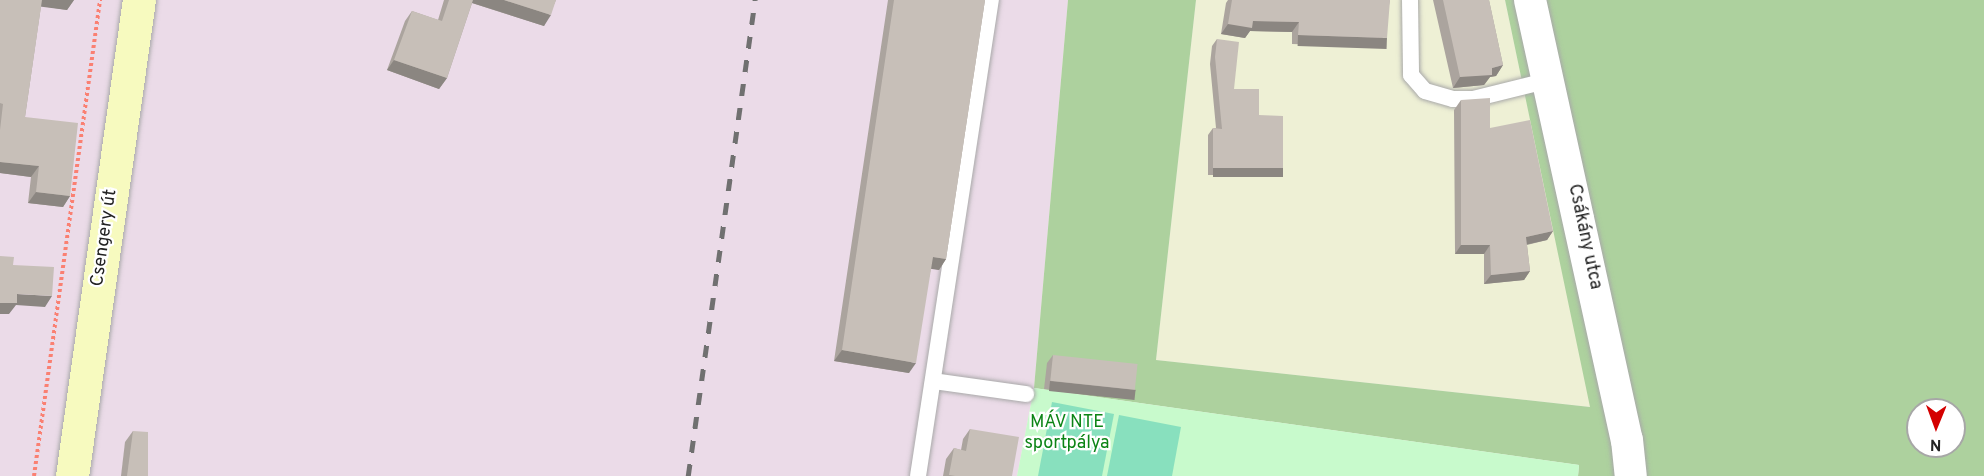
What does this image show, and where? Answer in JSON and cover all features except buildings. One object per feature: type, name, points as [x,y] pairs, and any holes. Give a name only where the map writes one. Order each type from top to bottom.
[{"type":"main road","name":"Csengery út","points":[[72,476],[139,0]]},
{"type":"street","name":"Csákány utca","points":[[1530,0],[1550,80],[1627,440],[1630,476]]},
{"type":"lane","points":[[918,476],[991,0]]},
{"type":"lane","points":[[1410,0],[1411,75],[1425,91],[1437,97],[1473,99],[1550,80]]},
{"type":"lane","points":[[933,381],[1026,394]]},
{"type":"path","points":[[34,476],[100,0]]},
{"type":"shaded area","points":[[0,0],[1068,0],[1034,388],[1017,476],[0,476]]},
{"type":"green space","points":[[1068,0],[1196,0],[1156,360],[1590,407],[1505,0],[1984,0],[1984,476],[1578,476],[1579,465],[1034,388]]},
{"type":"green space","points":[[1196,0],[1505,0],[1591,407],[1156,360]]},
{"type":"green space","name":"MÁV NTE sportpálya","points":[[1034,388],[1579,465],[1578,476],[1017,476]]},
{"type":"green space","points":[[1052,402],[1114,414],[1102,476],[1038,476]]},
{"type":"green space","points":[[1119,415],[1181,427],[1172,476],[1107,476]]},
{"type":"railway","points":[[688,476],[755,0]]}]
